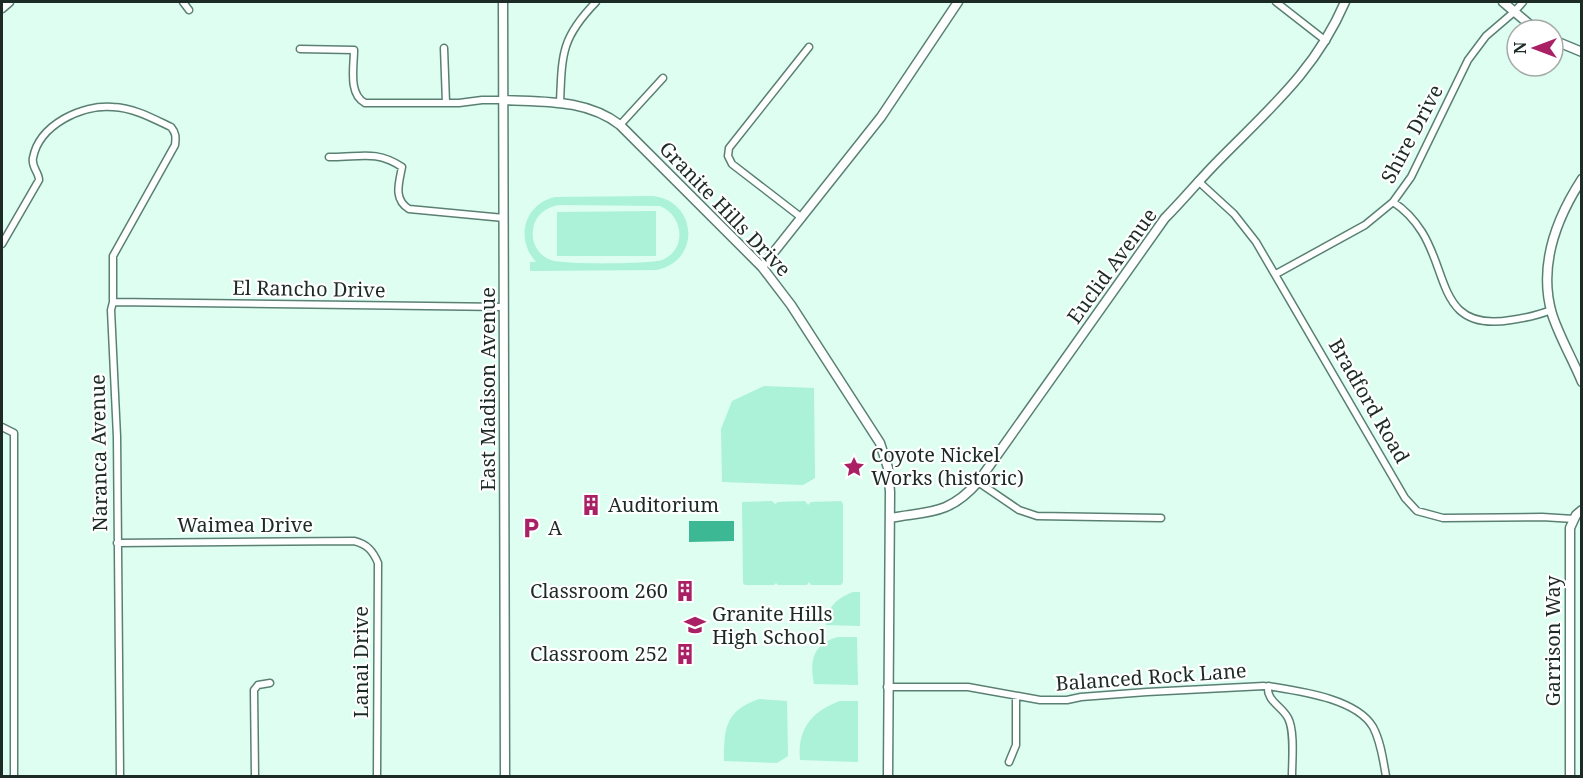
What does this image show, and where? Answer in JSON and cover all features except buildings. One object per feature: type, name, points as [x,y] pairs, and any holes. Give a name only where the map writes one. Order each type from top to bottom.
[{"type":"street","points":[[2,9],[9,2]]},
{"type":"street","points":[[183,2],[189,10]]},
{"type":"street","name":"East Madison Avenue","points":[[503,2],[505,777]]},
{"type":"street","points":[[560,103],[562,67],[567,42],[578,21],[596,2]]},
{"type":"street","points":[[762,267],[881,117],[958,2]]},
{"type":"street","points":[[1276,2],[1326,41]]},
{"type":"street","name":"Euclid Avenue","points":[[890,518],[923,515],[941,510],[961,498],[978,482],[1165,218],[1198,181],[1281,98],[1326,41],[1345,2]]},
{"type":"street","points":[[1503,2],[1521,18]]},
{"type":"street","name":"Shire Drive","points":[[1276,274],[1365,225],[1393,202],[1411,177],[1468,60],[1486,36],[1523,2]]},
{"type":"street","points":[[1565,45],[1581,52]]},
{"type":"street","points":[[802,218],[732,164],[728,153],[729,148],[809,46]]},
{"type":"street","points":[[444,48],[446,103]]},
{"type":"street","name":"Granite Hills Drive","points":[[300,49],[354,50],[354,91],[358,100],[365,103],[504,100],[560,103],[595,110],[620,124],[762,267],[791,305],[880,443],[889,476],[888,777]]},
{"type":"street","points":[[620,124],[663,78]]},
{"type":"street","name":"Naranca Avenue","points":[[2,244],[39,180],[32,163],[33,155],[49,128],[71,115],[94,108],[112,106],[138,112],[171,126],[176,135],[175,145],[113,256],[111,310],[117,424],[120,777]]},
{"type":"street","points":[[328,157],[349,158],[368,154],[391,159],[402,167],[398,195],[403,204],[410,209],[504,218]]},
{"type":"street","points":[[1581,179],[1564,207],[1551,244],[1548,274],[1551,310],[1581,382]]},
{"type":"street","name":"Bradford Road","points":[[1198,181],[1234,214],[1256,242],[1405,498],[1417,511],[1443,518],[1574,519]]},
{"type":"street","points":[[1393,202],[1423,233],[1448,294],[1455,306],[1466,315],[1484,322],[1497,322],[1551,310]]},
{"type":"street","name":"El Rancho Drive","points":[[113,302],[504,307]]},
{"type":"street","points":[[2,427],[14,433],[14,777]]},
{"type":"street","points":[[978,482],[1019,510],[1037,516],[1161,518]]},
{"type":"street","points":[[1574,519],[1581,510]]},
{"type":"street","name":"Garrison Way","points":[[1570,777],[1570,528],[1574,519]]},
{"type":"street","name":"Waimea Drive","points":[[117,543],[354,541],[371,549]]},
{"type":"street","name":"Lanai Drive","points":[[371,549],[378,563],[377,777]]},
{"type":"street","points":[[255,777],[254,690],[258,685],[270,682]]},
{"type":"street","points":[[1266,686],[1269,695],[1290,722],[1292,777]]},
{"type":"street","name":"Balanced Rock Lane","points":[[887,687],[968,687],[1040,700],[1067,700],[1101,695],[1266,686],[1318,696],[1348,706],[1366,717],[1376,735],[1386,777]]},
{"type":"street","points":[[1010,762],[1016,745],[1016,696]]},
{"type":"shaded area","points":[[652,196],[667,200],[678,208],[685,219],[688,231],[687,243],[682,255],[672,264],[657,270],[530,271],[530,262],[536,262],[526,243],[526,223],[536,207],[555,197]],"holes":[[[556,206],[660,206],[674,217],[679,233],[676,249],[662,260],[606,263],[558,262],[543,255],[533,240],[534,226],[538,216]]]},
{"type":"shaded area","points":[[656,211],[656,256],[557,256],[557,212]]},
{"type":"shaded area","points":[[764,386],[814,388],[815,478],[803,485],[722,482],[721,429],[732,401]]},
{"type":"shaded area","points":[[772,501],[775,504],[805,501],[808,505],[811,502],[841,501],[843,504],[843,582],[841,585],[811,585],[809,582],[807,585],[778,585],[776,583],[774,585],[745,585],[743,583],[742,502]]},
{"type":"shaded area","points":[[689,521],[734,521],[734,541],[689,542]]},
{"type":"shaded area","points":[[853,592],[860,592],[860,626],[826,625],[828,613],[834,604]]},
{"type":"shaded area","points":[[838,637],[857,637],[858,685],[814,684],[812,667],[815,654],[823,644]]},
{"type":"shaded area","points":[[759,699],[787,701],[788,756],[777,763],[724,761],[726,730],[729,722],[739,709]]},
{"type":"shaded area","points":[[840,701],[858,701],[858,762],[800,760],[801,739],[808,723],[822,710]]},
{"type":"place","name":"Coyote Nickel Works (historic)","points":[[854,467]]},
{"type":"place","name":"Auditorium","points":[[591,505]]},
{"type":"place","name":"A","points":[[531,528]]},
{"type":"place","name":"Classroom 260","points":[[685,591]]},
{"type":"place","name":"Granite Hills High School","points":[[695,625]]},
{"type":"place","name":"Classroom 252","points":[[685,654]]}]
